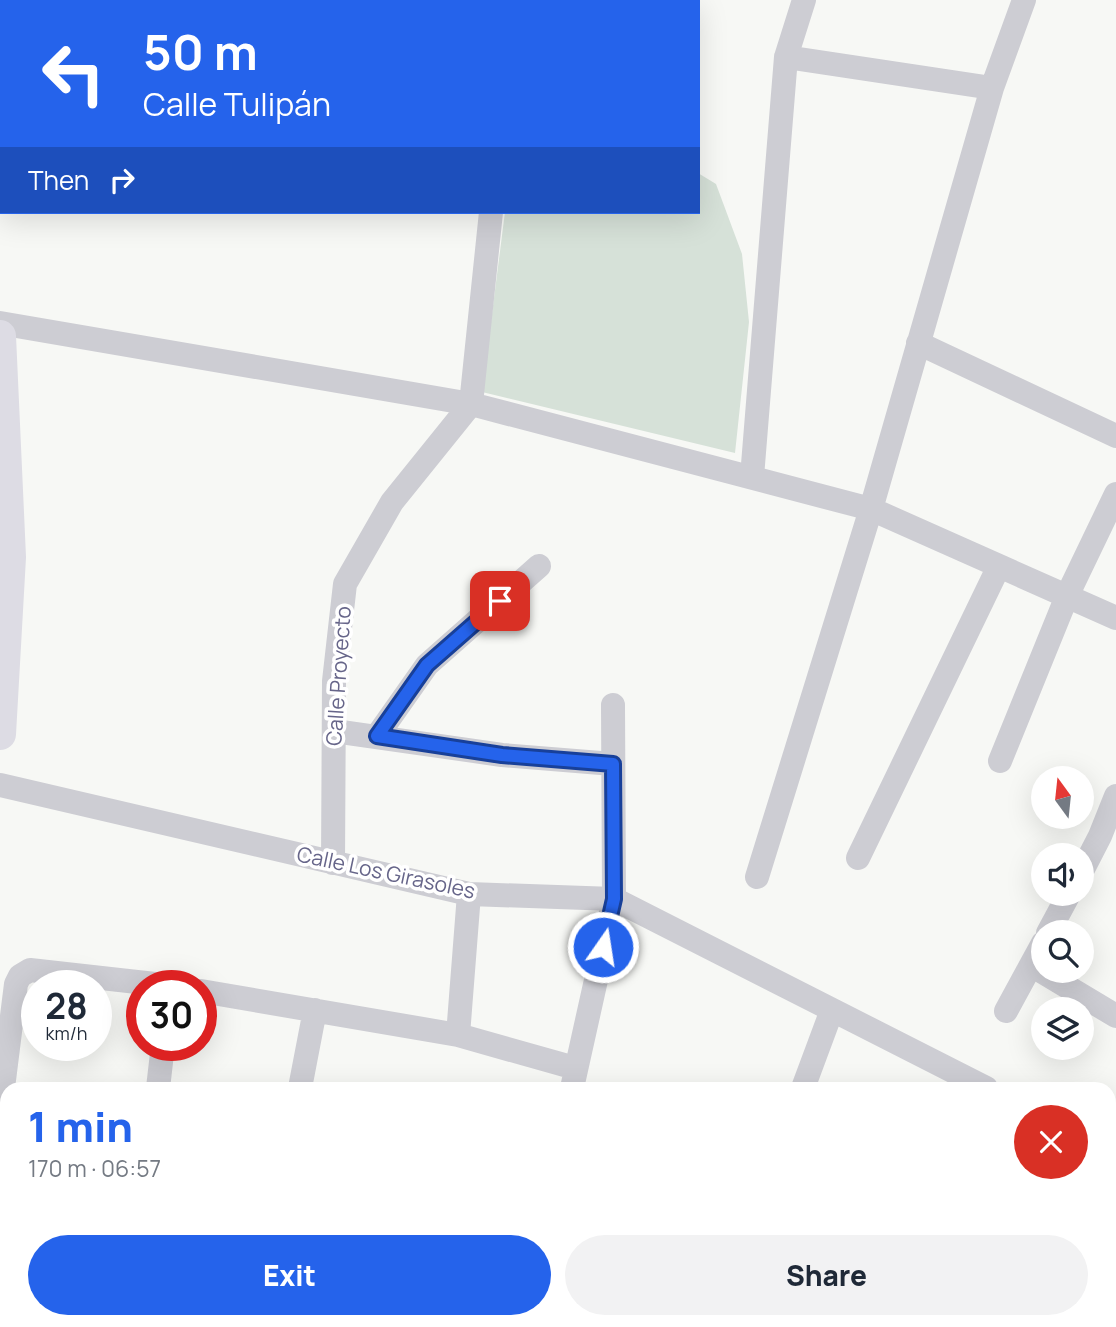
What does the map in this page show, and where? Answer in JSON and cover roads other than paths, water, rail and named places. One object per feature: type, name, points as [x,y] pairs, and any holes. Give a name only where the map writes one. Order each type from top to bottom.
[{"type":"main road","points":[[0,336],[10,556],[0,734]]},
{"type":"street","points":[[752,477],[786,57],[804,0]]},
{"type":"street","points":[[757,877],[871,509],[992,88],[1024,0]]},
{"type":"street","points":[[786,57],[992,88]]},
{"type":"street","points":[[471,404],[491,214]]},
{"type":"street","points":[[0,323],[471,404],[752,477],[871,509],[1116,618]]},
{"type":"street","points":[[918,344],[1116,436]]},
{"type":"street","name":"Calle Proyecto","points":[[333,863],[334,681],[345,584],[392,502],[471,404]]},
{"type":"street","points":[[1000,761],[1067,596],[1116,494]]},
{"type":"street","points":[[377,736],[427,665],[539,566]]},
{"type":"street","points":[[858,858],[999,566]]},
{"type":"street","points":[[217,994],[458,1035],[573,1078],[614,899],[613,705]]},
{"type":"street","points":[[334,731],[502,755],[613,764]]},
{"type":"street","name":"Calle Los Girasoles","points":[[0,785],[468,894],[614,899],[974,1082]]},
{"type":"street","points":[[1094,857],[1108,841],[1116,796]]},
{"type":"street","points":[[458,1035],[468,894]]},
{"type":"street","points":[[1006,1011],[1031,965]]},
{"type":"street","points":[[4,1082],[16,984],[20,975],[30,971],[126,981]]},
{"type":"street","points":[[1061,983],[1116,1016]]},
{"type":"street","points":[[301,1082],[315,1010]]},
{"type":"street","points":[[805,1082],[832,1010]]},
{"type":"street","points":[[159,1082],[161,1061]]}]
